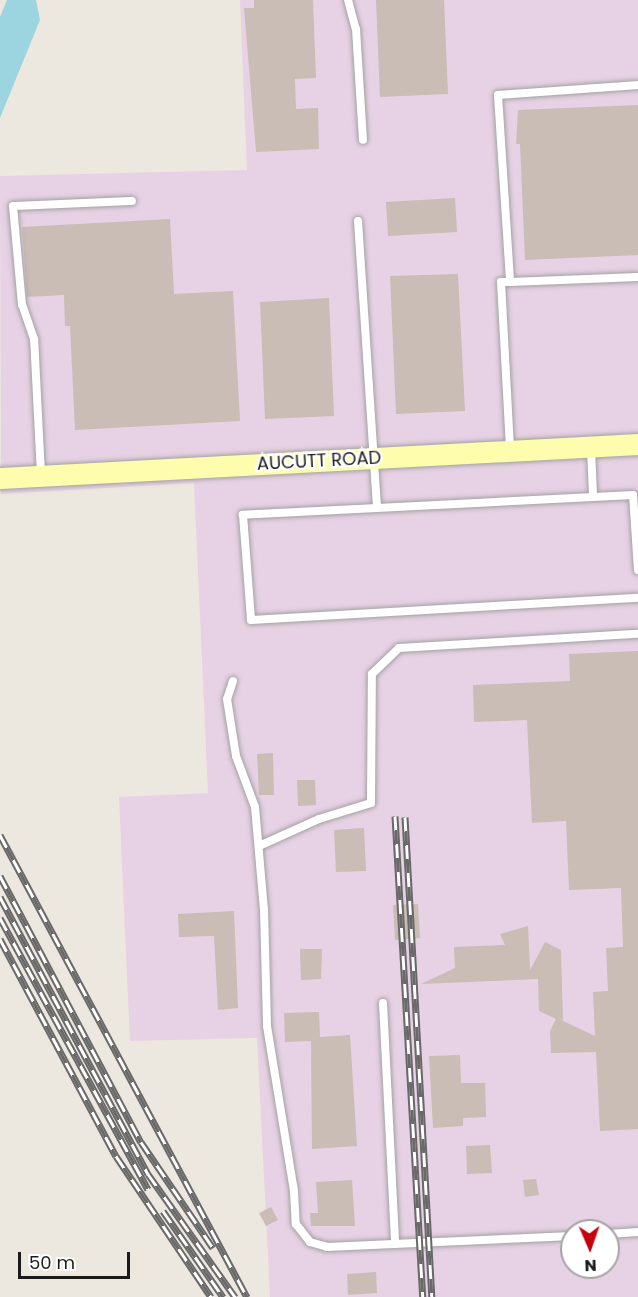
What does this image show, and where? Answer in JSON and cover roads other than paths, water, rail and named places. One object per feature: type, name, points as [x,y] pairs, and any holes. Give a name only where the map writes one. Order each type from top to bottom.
[{"type":"street","name":"AUCUTT ROAD","points":[[0,478],[638,444]]},
{"type":"lane","points":[[348,0],[356,29],[363,140]]},
{"type":"lane","points":[[510,282],[498,95],[638,85]]},
{"type":"lane","points":[[41,476],[34,339],[22,304],[13,206],[132,201]]},
{"type":"lane","points":[[358,221],[376,507]]},
{"type":"lane","points":[[510,451],[501,282],[638,278]]},
{"type":"lane","points":[[590,447],[593,495]]},
{"type":"lane","points":[[638,570],[633,495],[593,495],[243,515],[251,620],[638,598]]},
{"type":"lane","points":[[259,846],[319,819],[371,803],[372,674],[399,648],[638,634]]},
{"type":"lane","points":[[233,681],[227,699],[234,744],[255,807],[259,846],[267,1026],[294,1191],[296,1224],[310,1242],[327,1247],[560,1237]]},
{"type":"lane","points":[[383,1003],[395,1244]]},
{"type":"lane","points":[[620,1233],[638,1232]]},
{"type":"water","points":[[7,0],[36,0],[40,20],[0,118],[0,17]]},
{"type":"railway","points":[[395,816],[423,1297]]},
{"type":"railway","points":[[405,817],[432,1297]]},
{"type":"railway","points":[[0,835],[247,1297]]},
{"type":"railway","points":[[0,876],[141,1142],[213,1248]]},
{"type":"railway","points":[[0,897],[148,1174],[235,1297]]},
{"type":"railway","points":[[0,918],[148,1189]]},
{"type":"railway","points":[[0,939],[116,1156],[211,1297]]},
{"type":"railway","points":[[163,1211],[223,1297]]}]
